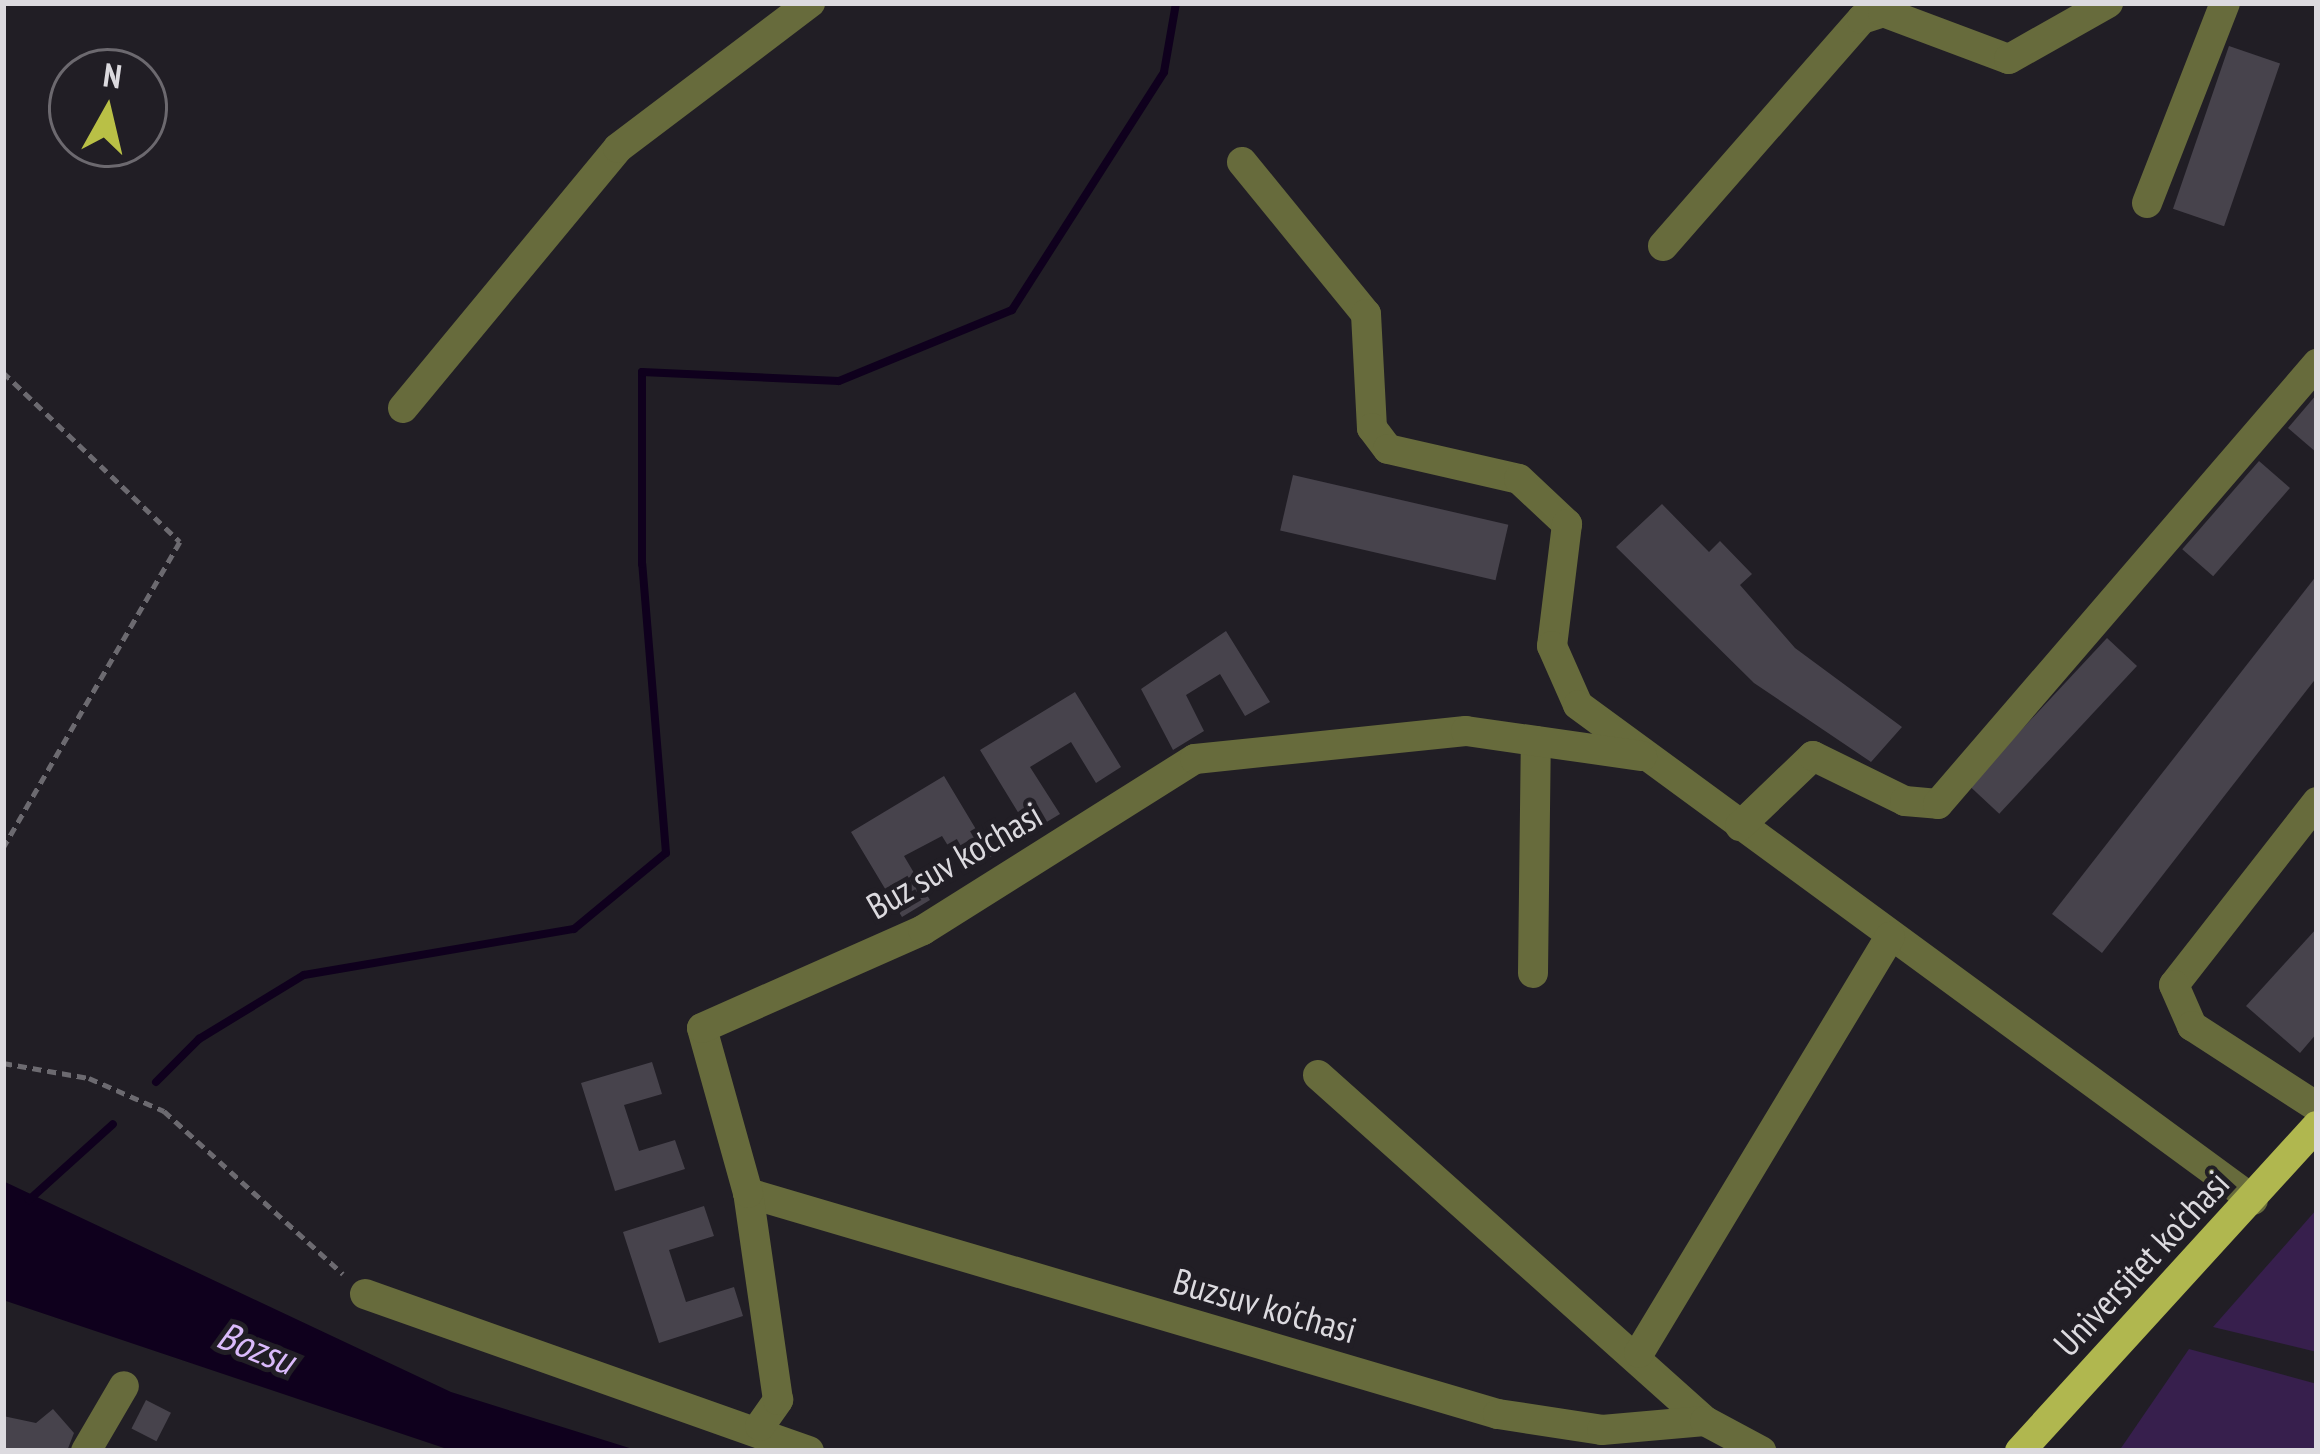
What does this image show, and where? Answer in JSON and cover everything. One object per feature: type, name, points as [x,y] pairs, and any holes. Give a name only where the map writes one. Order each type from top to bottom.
[{"type":"main road","name":"Universitet ko'chasi","points":[[2020,1451],[2317,1126]]},
{"type":"street","points":[[403,407],[618,148],[810,3]]},
{"type":"street","points":[[1663,246],[1862,19],[1883,12],[2009,58],[2108,3]]},
{"type":"street","points":[[2147,203],[2225,3]]},
{"type":"street","points":[[1242,162],[1366,314],[1372,428],[1388,449],[1519,479],[1567,524],[1559,682],[1740,826],[2253,1200]]},
{"type":"street","points":[[1740,826],[1814,756],[1905,801],[1938,803],[2317,364]]},
{"type":"street","name":"Buz suv ko'chasi","points":[[760,1426],[778,1400],[748,1193],[702,1028],[922,930],[1195,759],[1466,731],[1648,757]]},
{"type":"street","points":[[1533,973],[1536,741]]},
{"type":"street","points":[[2317,802],[2174,985],[2192,1026],[2317,1107]]},
{"type":"street","points":[[1639,1353],[1890,937]]},
{"type":"street","points":[[1318,1075],[1639,1353],[1705,1421],[1761,1451]]},
{"type":"street","name":"Buzsuv ko'chasi","points":[[748,1193],[1498,1414],[1602,1430],[1705,1421]]},
{"type":"street","points":[[365,1294],[760,1426],[809,1451]]},
{"type":"street","points":[[86,1451],[124,1386]]},
{"type":"path","points":[[3,372],[180,542],[3,849]]},
{"type":"path","points":[[3,1063],[89,1078],[164,1111],[365,1294]]},
{"type":"shaded area","points":[[2317,1209],[2317,1352],[2213,1327]]},
{"type":"shaded area","points":[[2189,1349],[2317,1384],[2317,1451],[2119,1451]]},
{"type":"water","name":"Bozsu","points":[[3,1181],[451,1392],[639,1451],[453,1451],[3,1300]]},
{"type":"building","points":[[2229,46],[2280,64],[2224,226],[2173,209]]},
{"type":"building","points":[[2317,394],[2317,453],[2288,428]]},
{"type":"building","points":[[2259,461],[2290,488],[2213,576],[2182,549]]},
{"type":"building","points":[[1293,475],[1508,525],[1496,580],[1280,531]]},
{"type":"building","points":[[1662,504],[1709,552],[1720,541],[1752,574],[1740,585],[1795,648],[1902,727],[1871,762],[1754,683],[1616,547]]},
{"type":"building","points":[[2317,575],[2317,677],[2102,953],[2052,914]]},
{"type":"building","points":[[1226,631],[1270,702],[1245,716],[1220,674],[1186,695],[1204,731],[1173,750],[1141,689]]},
{"type":"building","points":[[2107,638],[2137,666],[1999,814],[1969,786]]},
{"type":"building","points":[[1075,692],[1121,767],[1096,783],[1071,742],[1030,767],[1060,814],[1030,832],[980,750]]},
{"type":"building","points":[[944,776],[992,856],[963,870],[942,836],[904,856],[930,900],[902,917],[851,832]]},
{"type":"building","points":[[2317,928],[2317,1033],[2300,1053],[2246,1006]]},
{"type":"building","points":[[652,1062],[662,1094],[624,1105],[639,1151],[675,1140],[685,1169],[615,1191],[581,1083]]},
{"type":"building","points":[[704,1206],[714,1236],[669,1250],[686,1302],[734,1287],[743,1316],[659,1343],[623,1232]]},
{"type":"building","points":[[146,1400],[171,1413],[156,1441],[131,1429]]},
{"type":"building","points":[[53,1409],[74,1433],[67,1451],[3,1451],[3,1416],[36,1423]]},
{"type":"waterway","points":[[156,1082],[199,1039],[304,975],[574,929],[666,853],[642,564],[642,372],[839,381],[1012,310],[1164,72],[1176,3]]},
{"type":"waterway","points":[[29,1200],[113,1124]]}]
